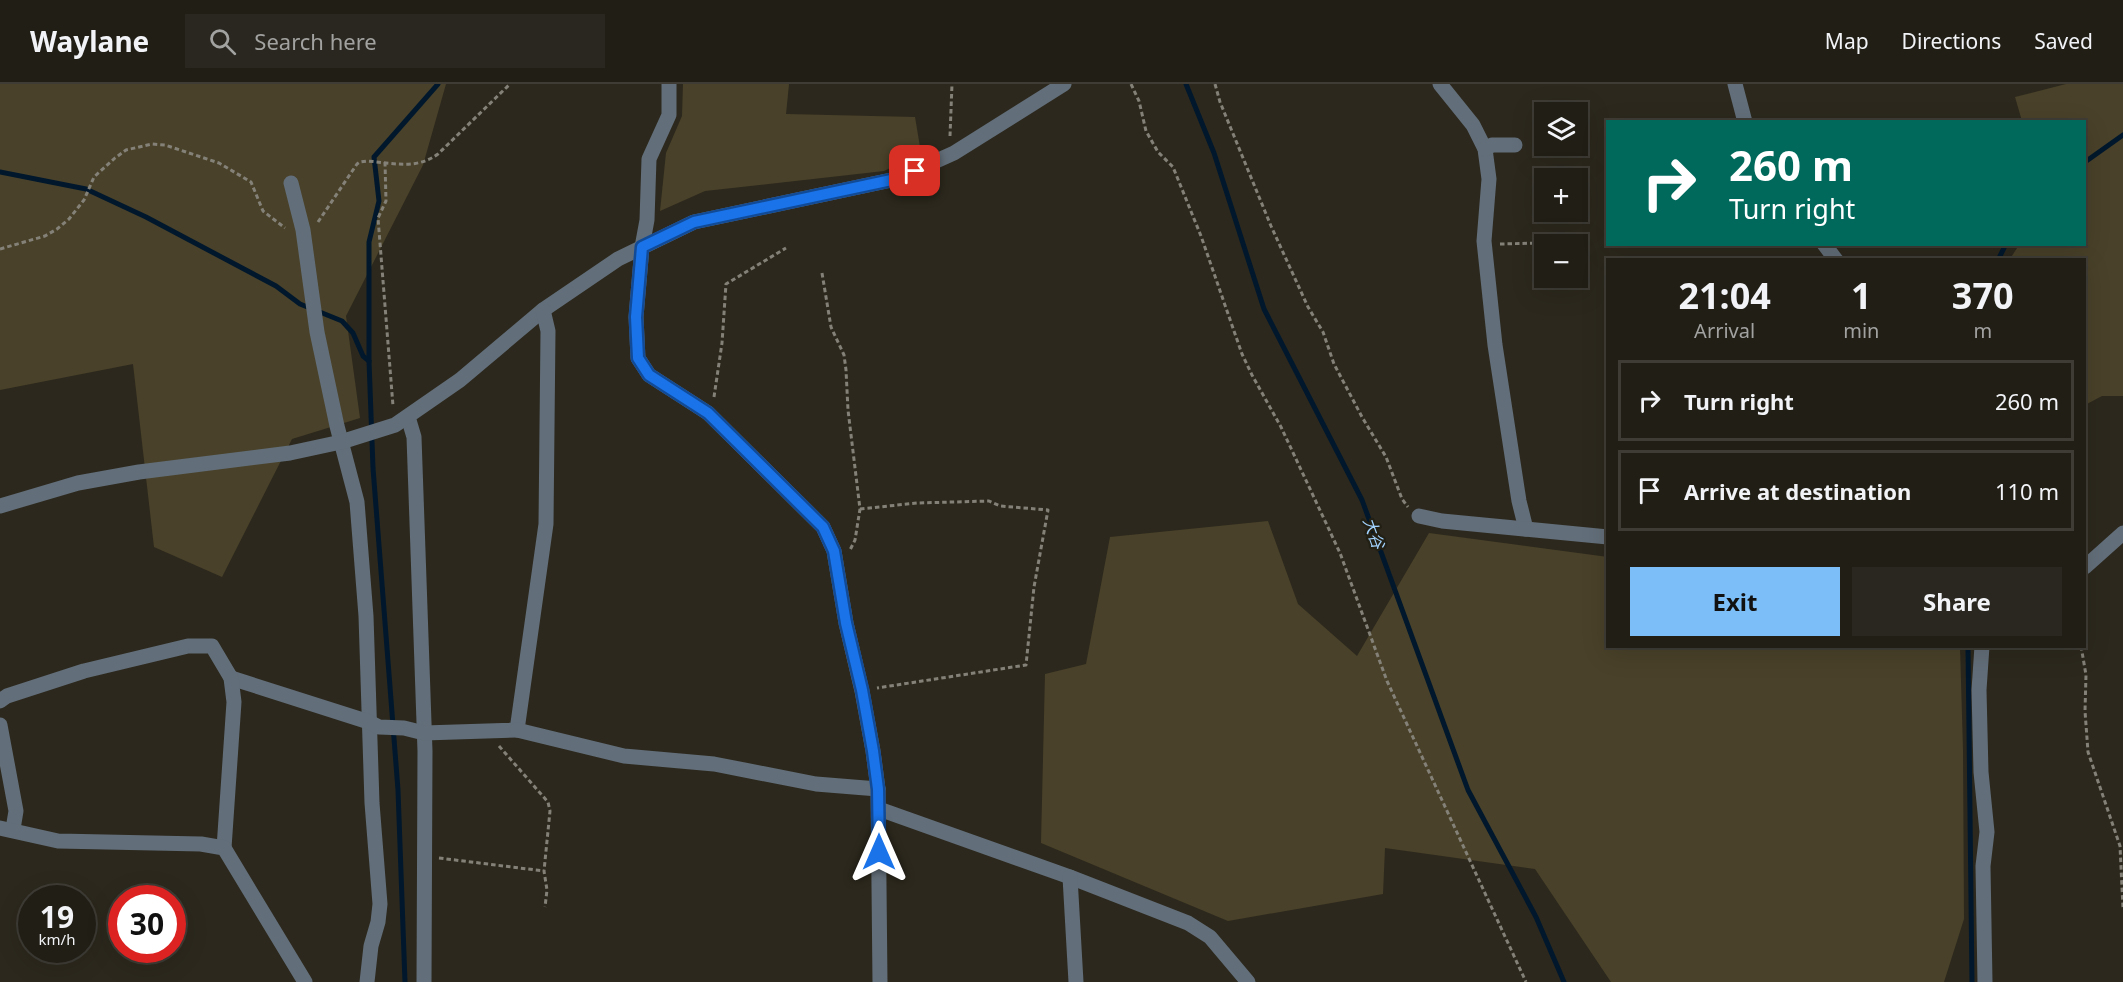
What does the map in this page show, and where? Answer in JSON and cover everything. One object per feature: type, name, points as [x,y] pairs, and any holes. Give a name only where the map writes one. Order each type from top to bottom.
[{"type":"street","points":[[669,84],[669,115],[649,159],[647,220],[642,247],[636,317],[638,358],[649,375],[708,413],[823,527],[834,551],[846,623],[862,690],[878,789],[880,982]]},
{"type":"street","points":[[0,506],[78,483],[139,472],[290,453],[341,442],[395,425],[460,380],[543,310],[618,259],[694,222],[896,179],[954,153],[1064,84]]},
{"type":"street","points":[[1440,84],[1473,125],[1485,149],[1489,179],[1485,245],[1495,345],[1519,501],[1526,528]]},
{"type":"street","points":[[1735,84],[1744,120]]},
{"type":"street","points":[[1485,149],[1492,145],[1515,145]]},
{"type":"street","points":[[291,183],[304,243],[317,332],[341,442],[357,502],[366,616],[372,802],[380,904],[378,922],[371,946],[368,982]]},
{"type":"street","points":[[517,730],[546,525],[548,332],[543,310]]},
{"type":"street","points":[[408,417],[414,437],[424,733],[424,982]]},
{"type":"street","points":[[1419,516],[1442,521],[1606,537]]},
{"type":"street","points":[[2086,566],[2123,533]]},
{"type":"street","points":[[0,701],[7,696],[84,671],[188,646],[212,646],[231,678],[234,702],[224,848],[305,982]]},
{"type":"street","points":[[1982,648],[1979,690],[1981,760],[1987,832],[1983,866],[1985,982]]},
{"type":"street","points":[[231,678],[380,727],[404,728],[424,733],[517,730],[624,756],[714,764],[816,784],[878,789]]},
{"type":"street","points":[[0,725],[16,811],[7,829],[58,841],[201,844],[224,848]]},
{"type":"street","points":[[879,809],[1070,877],[1188,923],[1210,936],[1248,982]]},
{"type":"street","points":[[1070,877],[1076,982]]},
{"type":"path","points":[[0,249],[45,236],[57,229],[69,219],[84,200],[94,177],[108,164],[126,150],[152,144],[165,145],[219,163],[251,182],[263,212],[304,243],[357,164],[385,162],[414,165],[427,162],[454,140],[510,84]]},
{"type":"path","points":[[952,84],[949,131],[954,153]]},
{"type":"path","points":[[1131,84],[1139,100],[1149,137],[1158,152],[1173,167],[1184,193],[1247,364],[1281,427],[1335,542],[1387,681],[1526,982]]},
{"type":"path","points":[[1215,84],[1220,102],[1271,226],[1308,307],[1323,332],[1334,364],[1386,457],[1402,498],[1408,507],[1419,516]]},
{"type":"path","points":[[385,162],[386,201],[378,218],[395,425]]},
{"type":"path","points":[[1485,245],[1534,243]]},
{"type":"path","points":[[708,413],[712,411],[722,343],[726,284],[786,248]]},
{"type":"path","points":[[822,273],[831,327],[844,355],[860,510],[855,540],[848,555],[837,567]]},
{"type":"path","points":[[860,510],[917,503],[989,501],[1000,506],[1048,510],[1034,587],[1026,664],[862,690]]},
{"type":"path","points":[[2081,648],[2086,675],[2085,711],[2088,752],[2120,846],[2123,908]]},
{"type":"path","points":[[483,730],[548,802],[550,811],[544,871],[547,890],[545,907]]},
{"type":"path","points":[[2115,831],[2123,830]]},
{"type":"path","points":[[425,857],[544,871]]},
{"type":"shaded area","points":[[0,84],[446,84],[423,165],[346,316],[360,418],[292,439],[222,577],[154,547],[133,364],[0,390]]},
{"type":"shaded area","points":[[683,84],[789,84],[786,114],[915,117],[921,153],[884,171],[705,191],[660,211],[666,153],[682,116]]},
{"type":"shaded area","points":[[2066,84],[2123,84],[2123,396],[2102,396],[2086,404],[2086,258],[2011,258],[2018,246],[2086,246],[2086,120],[2022,120],[2015,97]]},
{"type":"shaded area","points":[[1268,521],[1298,604],[1357,656],[1429,533],[1606,557],[1606,648],[1960,648],[1964,919],[1944,982],[1611,982],[1535,869],[1385,848],[1383,894],[1228,921],[1041,843],[1045,674],[1086,664],[1110,537]]},
{"type":"waterway","points":[[405,982],[398,790],[373,468],[369,361],[369,242],[379,201],[374,157],[438,84]]},
{"type":"waterway","name":"大谷","points":[[1186,84],[1214,153],[1264,309],[1362,500],[1468,790],[1536,917],[1564,982]]},
{"type":"waterway","points":[[2086,161],[2123,135]]},
{"type":"waterway","points":[[0,172],[86,189],[146,217],[276,286],[300,304],[342,321],[353,333],[363,356],[369,361]]},
{"type":"waterway","points":[[1999,258],[2005,246]]},
{"type":"waterway","points":[[1968,648],[1972,982]]},
{"type":"route","points":[[879,852],[878,789],[873,751],[862,690],[846,623],[834,551],[823,527],[708,413],[649,375],[638,358],[636,317],[642,247],[694,222],[896,179],[915,171]]}]
